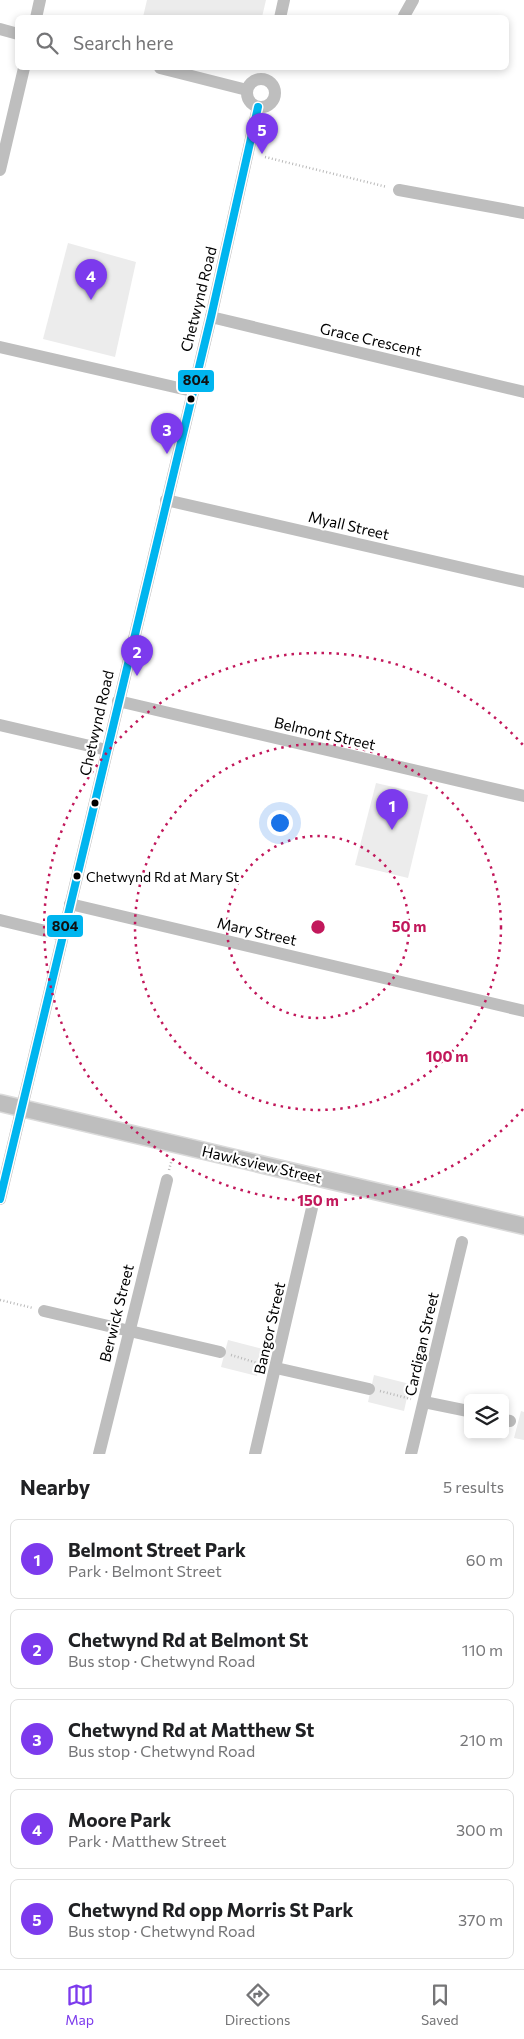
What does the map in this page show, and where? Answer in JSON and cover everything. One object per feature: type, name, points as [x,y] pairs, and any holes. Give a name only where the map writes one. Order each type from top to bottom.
[{"type":"main road","name":"Hawksview Street","points":[[0,1103],[524,1226]]},
{"type":"street","points":[[37,15],[40,0]]},
{"type":"street","points":[[281,15],[284,0]]},
{"type":"street","points":[[405,15],[413,0]]},
{"type":"street","points":[[0,30],[15,33]]},
{"type":"street","points":[[0,170],[24,70]]},
{"type":"street","points":[[168,70],[247,90]]},
{"type":"street","points":[[266,73],[276,90],[275,99],[268,106],[258,107],[250,103],[247,90],[252,82],[266,73]]},
{"type":"street","name":"Chetwynd Road","points":[[0,1199],[211,317],[258,107]]},
{"type":"street","points":[[399,190],[524,213]]},
{"type":"street","name":"Grace Crescent","points":[[211,317],[524,392]]},
{"type":"street","points":[[0,347],[192,391]]},
{"type":"street","name":"Myall Street","points":[[166,500],[524,582]]},
{"type":"street","name":"Belmont Street","points":[[118,701],[524,796]]},
{"type":"street","points":[[0,725],[107,750]]},
{"type":"street","name":"Mary Street","points":[[70,904],[524,1011]]},
{"type":"street","points":[[0,920],[62,935]]},
{"type":"street","name":"Berwick Street","points":[[99,1454],[128,1330],[167,1180]]},
{"type":"street","name":"Bangor Street","points":[[255,1454],[312,1208]]},
{"type":"street","name":"Cardigan Street","points":[[411,1454],[462,1242]]},
{"type":"street","points":[[44,1311],[220,1352]]},
{"type":"street","points":[[276,1368],[369,1389]]},
{"type":"street","points":[[424,1402],[464,1410]]},
{"type":"path","points":[[265,157],[399,190]]},
{"type":"path","points":[[0,1300],[44,1311]]},
{"type":"path","points":[[220,1352],[276,1368]]},
{"type":"path","points":[[369,1389],[424,1402]]},
{"type":"shaded area","points":[[147,0],[266,0],[262,15],[143,15]]},
{"type":"shaded area","points":[[68,243],[136,262],[115,357],[43,339]]},
{"type":"shaded area","points":[[376,783],[428,795],[408,878],[355,865]]},
{"type":"shaded area","points":[[228,1340],[263,1349],[257,1376],[221,1367]]},
{"type":"shaded area","points":[[374,1375],[410,1384],[404,1411],[368,1402]]},
{"type":"shaded area","points":[[521,1411],[524,1412],[524,1440],[514,1438]]},
{"type":"transit line","name":"804","points":[[0,1199],[211,317],[258,107]]},
{"type":"place","name":"Chetwynd Rd opp Morris St Park","points":[[262,154]]},
{"type":"place","name":"Moore Park","points":[[91,300]]},
{"type":"place","name":"Chetwynd Rd at Matthew St","points":[[167,454]]},
{"type":"place","name":"Chetwynd Rd at Belmont St","points":[[137,676]]},
{"type":"place","name":"Belmont Street Park","points":[[392,830]]},
{"type":"place","name":"Chetwynd Rd at Mary St","points":[[77,876]]}]
